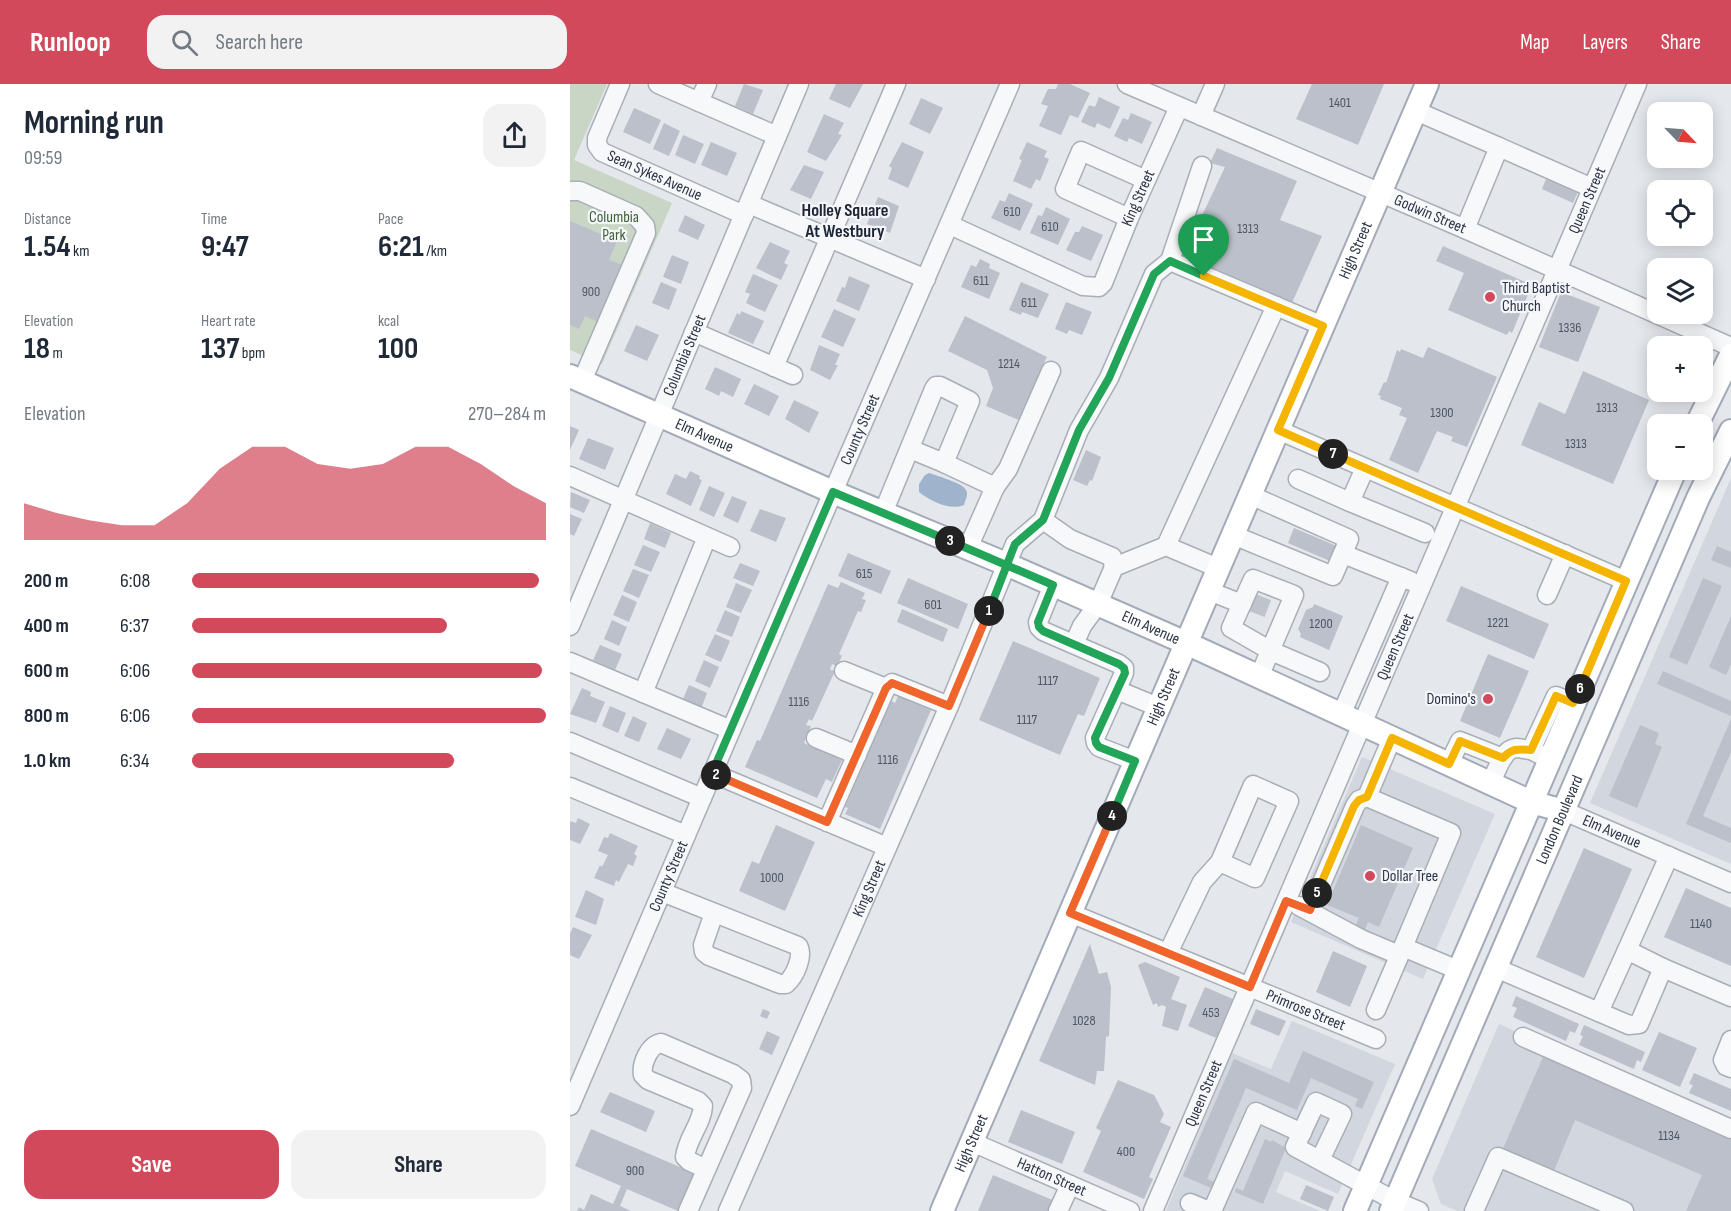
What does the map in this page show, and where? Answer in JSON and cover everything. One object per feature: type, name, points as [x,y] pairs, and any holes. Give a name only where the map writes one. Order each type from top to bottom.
[{"type":"main road","name":"High Street","points":[[942,1211],[1427,84]]},
{"type":"main road","points":[[1702,414],[1731,355]]},
{"type":"main road","name":"Elm Avenue","points":[[576,378],[833,492],[1006,564],[1186,643],[1531,802],[1564,811]]},
{"type":"main road","name":"London Boulevard","points":[[1393,1206],[1698,498],[1731,431]]},
{"type":"main road","name":"London Boulevard","points":[[1355,1211],[1531,802],[1540,754],[1573,703],[1671,480]]},
{"type":"street","name":"Sean Sykes Avenue","points":[[620,84],[597,138],[597,146],[602,152],[746,210],[830,238],[926,279]]},
{"type":"street","points":[[658,84],[777,136]]},
{"type":"street","points":[[699,102],[707,84]]},
{"type":"street","name":"Columbia Street","points":[[570,626],[799,84]]},
{"type":"street","points":[[774,367],[896,84]]},
{"type":"street","name":"County Street","points":[[570,1106],[1010,84]]},
{"type":"street","name":"Godwin Street","points":[[1127,84],[1465,229],[1731,347]]},
{"type":"street","points":[[1201,116],[1215,84]]},
{"type":"street","name":"Queen Street","points":[[1153,1211],[1637,84]]},
{"type":"street","name":"King Street","points":[[950,225],[1083,286],[1099,287],[1103,283],[1129,218],[1179,107]]},
{"type":"street","points":[[1416,111],[1592,188]]},
{"type":"street","points":[[1465,229],[1499,147]]},
{"type":"street","points":[[1129,218],[1065,189],[1081,151],[1146,180]]},
{"type":"street","points":[[1074,644],[1082,626],[1098,604],[1114,567],[1112,557],[1070,539],[1043,520],[1079,430],[1109,378],[1154,274],[1170,261],[1202,166]]},
{"type":"street","points":[[573,190],[636,216],[645,226],[646,232],[576,378]]},
{"type":"street","points":[[1170,261],[1323,326]]},
{"type":"street","points":[[1114,567],[1166,546],[1276,306]]},
{"type":"street","points":[[694,333],[793,375]]},
{"type":"street","points":[[968,548],[995,487],[1008,469],[1051,371]]},
{"type":"street","points":[[883,513],[936,386],[970,401],[944,463]]},
{"type":"street","points":[[1278,430],[1626,581]]},
{"type":"street","points":[[910,448],[995,487]]},
{"type":"street","points":[[1350,502],[1365,468]]},
{"type":"street","points":[[570,476],[730,547]]},
{"type":"street","points":[[1298,479],[1425,533]]},
{"type":"street","points":[[1233,535],[1333,576],[1343,554],[1349,539],[1250,495]]},
{"type":"street","name":"King Street","points":[[728,1211],[949,706],[1015,544],[1043,520]]},
{"type":"street","points":[[643,693],[707,537]]},
{"type":"street","points":[[1166,546],[1218,568]]},
{"type":"street","points":[[1343,554],[1422,586]]},
{"type":"street","points":[[1547,595],[1565,554]]},
{"type":"street","points":[[1341,715],[1401,577]]},
{"type":"street","points":[[1259,677],[1270,651],[1280,614],[1294,596],[1253,579],[1246,602],[1231,628],[1270,651],[1320,672]]},
{"type":"street","points":[[1053,585],[1038,622],[1039,627],[1043,631],[1124,668],[1125,673],[1095,738],[1099,747],[1135,761]]},
{"type":"street","points":[[1209,591],[1246,602]]},
{"type":"street","points":[[570,662],[730,730]]},
{"type":"street","points":[[844,670],[886,688]]},
{"type":"street","points":[[827,822],[886,688],[892,683],[949,706]]},
{"type":"street","points":[[1117,690],[1158,707]]},
{"type":"street","points":[[816,738],[856,755]]},
{"type":"street","points":[[1367,797],[1392,738]]},
{"type":"street","points":[[1449,764],[1460,741],[1503,758]]},
{"type":"street","points":[[570,742],[702,798]]},
{"type":"street","points":[[1491,783],[1503,758],[1510,750],[1516,748],[1540,754]]},
{"type":"street","points":[[712,773],[887,847]]},
{"type":"street","points":[[1168,953],[1203,882],[1220,862],[1253,785],[1289,801],[1255,878],[1220,862]]},
{"type":"street","points":[[570,787],[686,835]]},
{"type":"street","points":[[1310,910],[1354,806],[1359,800],[1367,797],[1451,833],[1376,1010]]},
{"type":"street","name":"Elm Avenue","points":[[1564,811],[1731,883]]},
{"type":"street","points":[[1599,1012],[1669,856]]},
{"type":"street","points":[[662,892],[798,946],[801,951],[800,957],[791,980],[786,984],[780,984],[704,952],[703,945],[714,913]]},
{"type":"street","points":[[1286,901],[1310,910],[1361,939],[1458,970]]},
{"type":"street","name":"Primrose Street","points":[[1070,913],[1376,1039]]},
{"type":"street","points":[[1627,950],[1731,997]]},
{"type":"street","points":[[1496,968],[1629,1025],[1639,1024],[1663,968]]},
{"type":"street","points":[[1523,1037],[1731,1129]]},
{"type":"street","points":[[1731,1040],[1723,1060],[1726,1066],[1731,1068]]},
{"type":"street","points":[[688,1211],[742,1088],[741,1080],[733,1074],[661,1043],[656,1044],[651,1049],[642,1069],[643,1075],[648,1080],[698,1101],[703,1106],[703,1113],[685,1156],[689,1161],[706,1169]]},
{"type":"street","points":[[1320,1160],[1342,1114],[1316,1102],[1295,1147],[1366,1186],[1393,1206],[1419,1211]]},
{"type":"street","points":[[1190,1203],[1210,1211],[1256,1112],[1302,1133]]},
{"type":"street","name":"Hatton Street","points":[[972,1142],[1130,1211]]},
{"type":"street","points":[[1474,1211],[1498,1156],[1624,1211]]},
{"type":"street","points":[[1058,1211],[1070,1185]]},
{"type":"shaded area","points":[[1731,478],[1731,864],[1590,803]]},
{"type":"shaded area","points":[[1362,757],[1495,814],[1423,979],[1291,922]]},
{"type":"shaded area","points":[[1292,1021],[1395,1064],[1338,1194],[1285,1171],[1276,1192],[1320,1211],[1166,1211],[1232,1053],[1271,1069]]},
{"type":"shaded area","points":[[1499,1024],[1731,1124],[1731,1211],[1457,1211],[1441,1204],[1432,1179]]},
{"type":"green space","name":"Columbia Park","points":[[570,84],[607,84],[574,160],[672,203],[602,364],[570,350]]},
{"type":"water","points":[[929,473],[964,487],[967,494],[964,505],[953,507],[940,504],[919,492],[919,484]]},
{"type":"building","points":[[744,84],[763,90],[753,114],[735,106]]},
{"type":"building","points":[[836,84],[863,84],[850,108],[829,99]]},
{"type":"building","points":[[1058,84],[1070,84],[1090,93],[1078,118],[1070,115],[1061,135],[1039,126],[1048,106],[1041,104],[1048,89],[1056,89]]},
{"type":"building","points":[[1312,84],[1384,84],[1358,145],[1296,119]]},
{"type":"building","points":[[1099,97],[1120,107],[1110,129],[1097,123],[1095,128],[1081,122],[1089,105],[1095,107]]},
{"type":"building","points":[[921,98],[943,108],[930,134],[909,124]]},
{"type":"building","points":[[634,108],[661,120],[650,144],[623,132]]},
{"type":"building","points":[[1131,113],[1152,122],[1142,144],[1129,138],[1127,142],[1114,136],[1123,118],[1128,120]]},
{"type":"building","points":[[824,114],[844,123],[838,134],[842,135],[826,161],[807,152]]},
{"type":"building","points":[[664,123],[680,131],[669,156],[653,149]]},
{"type":"building","points":[[683,135],[704,144],[695,164],[675,155]]},
{"type":"building","points":[[711,142],[737,153],[727,176],[701,165]]},
{"type":"building","points":[[902,142],[924,152],[908,188],[888,179],[892,168],[889,166]]},
{"type":"building","points":[[1027,142],[1047,151],[1044,157],[1049,159],[1040,181],[1036,179],[1031,189],[1013,181]]},
{"type":"building","points":[[1217,148],[1297,181],[1280,220],[1322,236],[1291,305],[1182,258],[1225,167],[1210,163]]},
{"type":"building","points":[[804,165],[824,172],[811,199],[790,190]]},
{"type":"building","points":[[1546,179],[1578,192],[1573,203],[1542,189]]},
{"type":"building","points":[[1009,193],[1033,204],[1020,231],[991,218],[1000,200],[1005,202]]},
{"type":"building","points":[[878,197],[899,206],[890,233],[867,224]]},
{"type":"building","points":[[1046,207],[1070,219],[1058,245],[1030,233],[1038,215],[1042,216]]},
{"type":"building","points":[[685,215],[705,225],[698,240],[678,231]]},
{"type":"building","points":[[570,221],[617,241],[609,260],[622,265],[598,322],[585,316],[579,329],[570,325]]},
{"type":"building","points":[[1082,226],[1103,235],[1091,261],[1066,250],[1075,232],[1079,232]]},
{"type":"building","points":[[770,242],[790,251],[784,263],[788,265],[781,280],[756,268]]},
{"type":"building","name":"Third Baptist Church","points":[[1443,246],[1532,285],[1512,333],[1509,331],[1507,335],[1448,310],[1464,273],[1436,261]]},
{"type":"building","points":[[672,255],[689,262],[681,284],[663,277]]},
{"type":"building","points":[[980,259],[990,264],[989,268],[1000,273],[989,299],[961,287],[971,265],[976,267]]},
{"type":"building","points":[[753,274],[778,285],[765,312],[746,303],[750,294],[745,292]]},
{"type":"building","points":[[849,276],[870,285],[859,311],[836,301],[842,287],[845,288]]},
{"type":"building","points":[[661,282],[677,289],[669,310],[652,303]]},
{"type":"building","points":[[1021,282],[1049,294],[1038,318],[1009,310]]},
{"type":"building","points":[[1561,292],[1600,307],[1578,362],[1539,347]]},
{"type":"building","points":[[1066,302],[1092,312],[1082,335],[1069,330],[1067,334],[1055,329]]},
{"type":"building","points":[[834,309],[856,319],[843,347],[821,337]]},
{"type":"building","points":[[741,311],[764,321],[753,344],[728,333],[737,313],[740,315]]},
{"type":"building","points":[[965,316],[1047,357],[1032,389],[1036,390],[1021,421],[986,406],[993,388],[987,370],[948,351]]},
{"type":"building","points":[[636,325],[659,335],[647,361],[624,351]]},
{"type":"building","points":[[819,345],[840,354],[835,365],[838,365],[830,380],[810,370]]},
{"type":"building","points":[[1428,347],[1497,377],[1467,447],[1451,441],[1453,437],[1437,431],[1418,473],[1389,460],[1407,418],[1399,415],[1402,408],[1380,399],[1381,396],[1378,395],[1384,382],[1386,383],[1397,350],[1400,352],[1401,349],[1423,358]]},
{"type":"building","points":[[715,367],[741,379],[733,397],[721,391],[719,396],[705,389]]},
{"type":"building","points":[[1583,371],[1647,399],[1648,402],[1613,484],[1521,445],[1539,402],[1565,414]]},
{"type":"building","points":[[754,384],[779,396],[769,416],[744,404]]},
{"type":"building","points":[[794,400],[819,412],[809,433],[785,419]]},
{"type":"building","points":[[570,426],[579,430],[570,450]]},
{"type":"building","points":[[588,438],[614,448],[605,470],[579,459]]},
{"type":"building","points":[[1086,450],[1101,457],[1092,481],[1090,480],[1087,486],[1073,480]]},
{"type":"building","points":[[690,471],[700,476],[699,479],[702,480],[691,506],[666,494],[675,474],[686,479]]},
{"type":"building","points":[[709,486],[725,493],[714,517],[699,510]]},
{"type":"building","points":[[571,492],[590,500],[584,513],[570,507]]},
{"type":"building","points":[[732,496],[747,502],[738,523],[723,516]]},
{"type":"building","points":[[760,509],[786,518],[776,542],[750,531]]},
{"type":"building","points":[[570,514],[582,519],[574,536],[570,534]]},
{"type":"building","points":[[650,523],[671,533],[665,548],[644,539]]},
{"type":"building","points":[[1294,528],[1339,547],[1332,562],[1288,543]]},
{"type":"building","points":[[643,545],[660,552],[651,572],[634,565]]},
{"type":"building","points":[[1717,546],[1731,552],[1731,568],[1711,560]]},
{"type":"building","points":[[848,553],[891,571],[881,594],[838,576]]},
{"type":"building","points":[[740,563],[760,571],[753,586],[733,578]]},
{"type":"building","points":[[633,569],[649,575],[639,598],[623,591]]},
{"type":"building","points":[[908,578],[968,604],[958,629],[897,603]]},
{"type":"building","points":[[1703,578],[1722,586],[1687,665],[1669,657]]},
{"type":"building","points":[[841,582],[865,593],[862,599],[866,600],[861,612],[858,611],[839,654],[842,656],[837,666],[832,664],[830,670],[835,671],[812,721],[809,719],[806,725],[811,726],[804,743],[842,760],[832,782],[826,779],[817,798],[745,767],[757,740],[760,741],[828,584],[838,588]]},
{"type":"building","points":[[736,583],[752,590],[741,613],[726,607]]},
{"type":"building","points":[[1461,586],[1549,624],[1534,659],[1446,621]]},
{"type":"building","points":[[622,595],[637,602],[629,622],[613,615]]},
{"type":"building","points":[[1314,604],[1343,616],[1329,650],[1300,637],[1298,629],[1306,610]]},
{"type":"building","points":[[902,609],[948,629],[943,642],[897,622]]},
{"type":"building","points":[[725,610],[740,617],[732,637],[716,631]]},
{"type":"building","points":[[1731,616],[1731,664],[1726,675],[1709,667]]},
{"type":"building","points":[[612,620],[627,627],[619,646],[604,639]]},
{"type":"building","points":[[715,634],[730,641],[721,662],[705,655]]},
{"type":"building","points":[[1013,641],[1100,678],[1084,716],[1078,714],[1060,755],[979,720]]},
{"type":"building","points":[[600,645],[622,654],[615,670],[593,660]]},
{"type":"building","points":[[1488,654],[1529,671],[1500,738],[1460,721]]},
{"type":"building","points":[[704,660],[719,667],[710,688],[695,681]]},
{"type":"building","points":[[1663,671],[1731,701],[1731,716],[1657,684]]},
{"type":"building","points":[[689,685],[707,693],[701,709],[682,701]]},
{"type":"building","points":[[582,688],[591,692],[590,696],[605,702],[596,723],[570,714]]},
{"type":"building","points":[[898,696],[931,710],[880,829],[845,814],[848,808],[845,807],[891,701],[895,703]]},
{"type":"building","points":[[610,706],[626,713],[618,733],[602,726]]},
{"type":"building","points":[[633,716],[647,723],[639,742],[624,736]]},
{"type":"building","points":[[1731,719],[1731,752],[1703,816],[1731,828],[1731,843],[1686,824]]},
{"type":"building","points":[[1640,725],[1659,733],[1655,744],[1662,747],[1637,808],[1609,796]]},
{"type":"building","points":[[667,728],[691,739],[681,759],[657,749]]},
{"type":"building","points":[[578,818],[590,824],[580,844],[570,840],[570,821],[576,823]]},
{"type":"building","points":[[776,825],[815,842],[785,911],[739,891],[752,861],[759,864]]},
{"type":"building","name":"Dollar Tree","points":[[1361,825],[1413,848],[1379,927],[1368,922],[1363,935],[1353,931],[1359,918],[1327,905]]},
{"type":"building","points":[[610,833],[638,846],[634,854],[637,856],[633,866],[628,864],[619,882],[616,880],[614,886],[594,878],[608,855],[598,851],[604,837],[608,838]]},
{"type":"building","points":[[1584,848],[1632,869],[1584,978],[1536,957]]},
{"type":"building","points":[[1686,888],[1731,908],[1731,966],[1664,937]]},
{"type":"building","points":[[586,890],[604,899],[596,925],[575,917]]},
{"type":"building","points":[[573,927],[592,935],[579,959],[570,955],[570,934]]},
{"type":"building","points":[[1090,944],[1099,974],[1107,972],[1111,987],[1109,1036],[1106,1037],[1104,1071],[1097,1071],[1095,1085],[1039,1061]]},
{"type":"building","points":[[1333,951],[1367,966],[1350,1007],[1316,992]]},
{"type":"building","points":[[1145,962],[1180,977],[1171,999],[1187,1005],[1178,1031],[1162,1026],[1166,1007],[1162,1005],[1158,1007],[1157,1003],[1153,1005],[1138,965]]},
{"type":"building","points":[[1205,987],[1233,999],[1216,1038],[1188,1026]]},
{"type":"building","points":[[1516,996],[1579,1024],[1575,1033],[1570,1031],[1566,1041],[1513,1017],[1517,1008],[1512,1006]]},
{"type":"building","points":[[763,1009],[770,1012],[767,1019],[760,1016]]},
{"type":"building","points":[[1256,1009],[1286,1021],[1279,1036],[1250,1024]]},
{"type":"building","points":[[1584,1025],[1645,1052],[1641,1062],[1637,1060],[1634,1069],[1579,1045]]},
{"type":"building","points":[[767,1031],[780,1037],[772,1055],[759,1049]]},
{"type":"building","points":[[1659,1032],[1697,1048],[1680,1087],[1642,1070]]},
{"type":"building","points":[[1303,1051],[1374,1082],[1362,1109],[1355,1106],[1358,1099],[1311,1078],[1297,1110],[1246,1088],[1207,1179],[1214,1182],[1211,1188],[1183,1176],[1234,1059],[1289,1083]]},
{"type":"building","points":[[1543,1057],[1642,1098],[1641,1101],[1672,1114],[1674,1109],[1698,1119],[1696,1125],[1717,1134],[1720,1129],[1731,1138],[1731,1211],[1686,1211],[1702,1175],[1575,1120],[1553,1173],[1502,1151]]},
{"type":"building","points":[[1694,1073],[1731,1089],[1731,1111],[1689,1093],[1693,1085],[1689,1084]]},
{"type":"building","points":[[1118,1080],[1154,1095],[1164,1114],[1160,1122],[1171,1127],[1149,1177],[1153,1179],[1144,1199],[1083,1172],[1101,1131],[1096,1128]]},
{"type":"building","points":[[610,1092],[655,1111],[646,1132],[600,1112]]},
{"type":"building","points":[[1021,1110],[1075,1132],[1062,1164],[1008,1142]]},
{"type":"building","points":[[591,1129],[694,1173],[678,1211],[627,1189],[620,1206],[631,1211],[577,1211],[579,1207],[584,1210],[591,1194],[613,1204],[621,1186],[575,1166]]},
{"type":"building","points":[[1265,1139],[1271,1142],[1272,1140],[1286,1148],[1263,1204],[1235,1192],[1236,1188],[1243,1191]]},
{"type":"building","points":[[993,1175],[1055,1201],[1051,1211],[978,1211]]},
{"type":"building","points":[[1306,1185],[1334,1197],[1328,1211],[1300,1199]]},
{"type":"tunnel","points":[[1251,602],[1274,611]]},
{"type":"place","name":"Third Baptist Church","points":[[1490,297]]},
{"type":"place","name":"Domino's","points":[[1488,699]]},
{"type":"place","name":"Dollar Tree","points":[[1370,876]]},
{"type":"district","name":"Holley Square At Westbury","points":[[845,220]]},
{"type":"route","points":[[1204,276],[1170,261],[1154,274],[1109,378],[1079,430],[1043,520],[1015,544],[1006,564],[998,590],[949,706],[892,683],[886,688],[827,822],[712,773],[833,492],[1006,564],[1053,585],[1042,610],[1038,622],[1039,627],[1043,631],[1124,668],[1125,673],[1095,738],[1099,747],[1135,761],[1070,913],[1250,987],[1286,901],[1310,910],[1354,806],[1359,800],[1367,797],[1392,738],[1449,764],[1460,741],[1503,758],[1510,750],[1516,748],[1531,750],[1556,696],[1573,703],[1626,581],[1278,430],[1323,326],[1204,276]]}]
